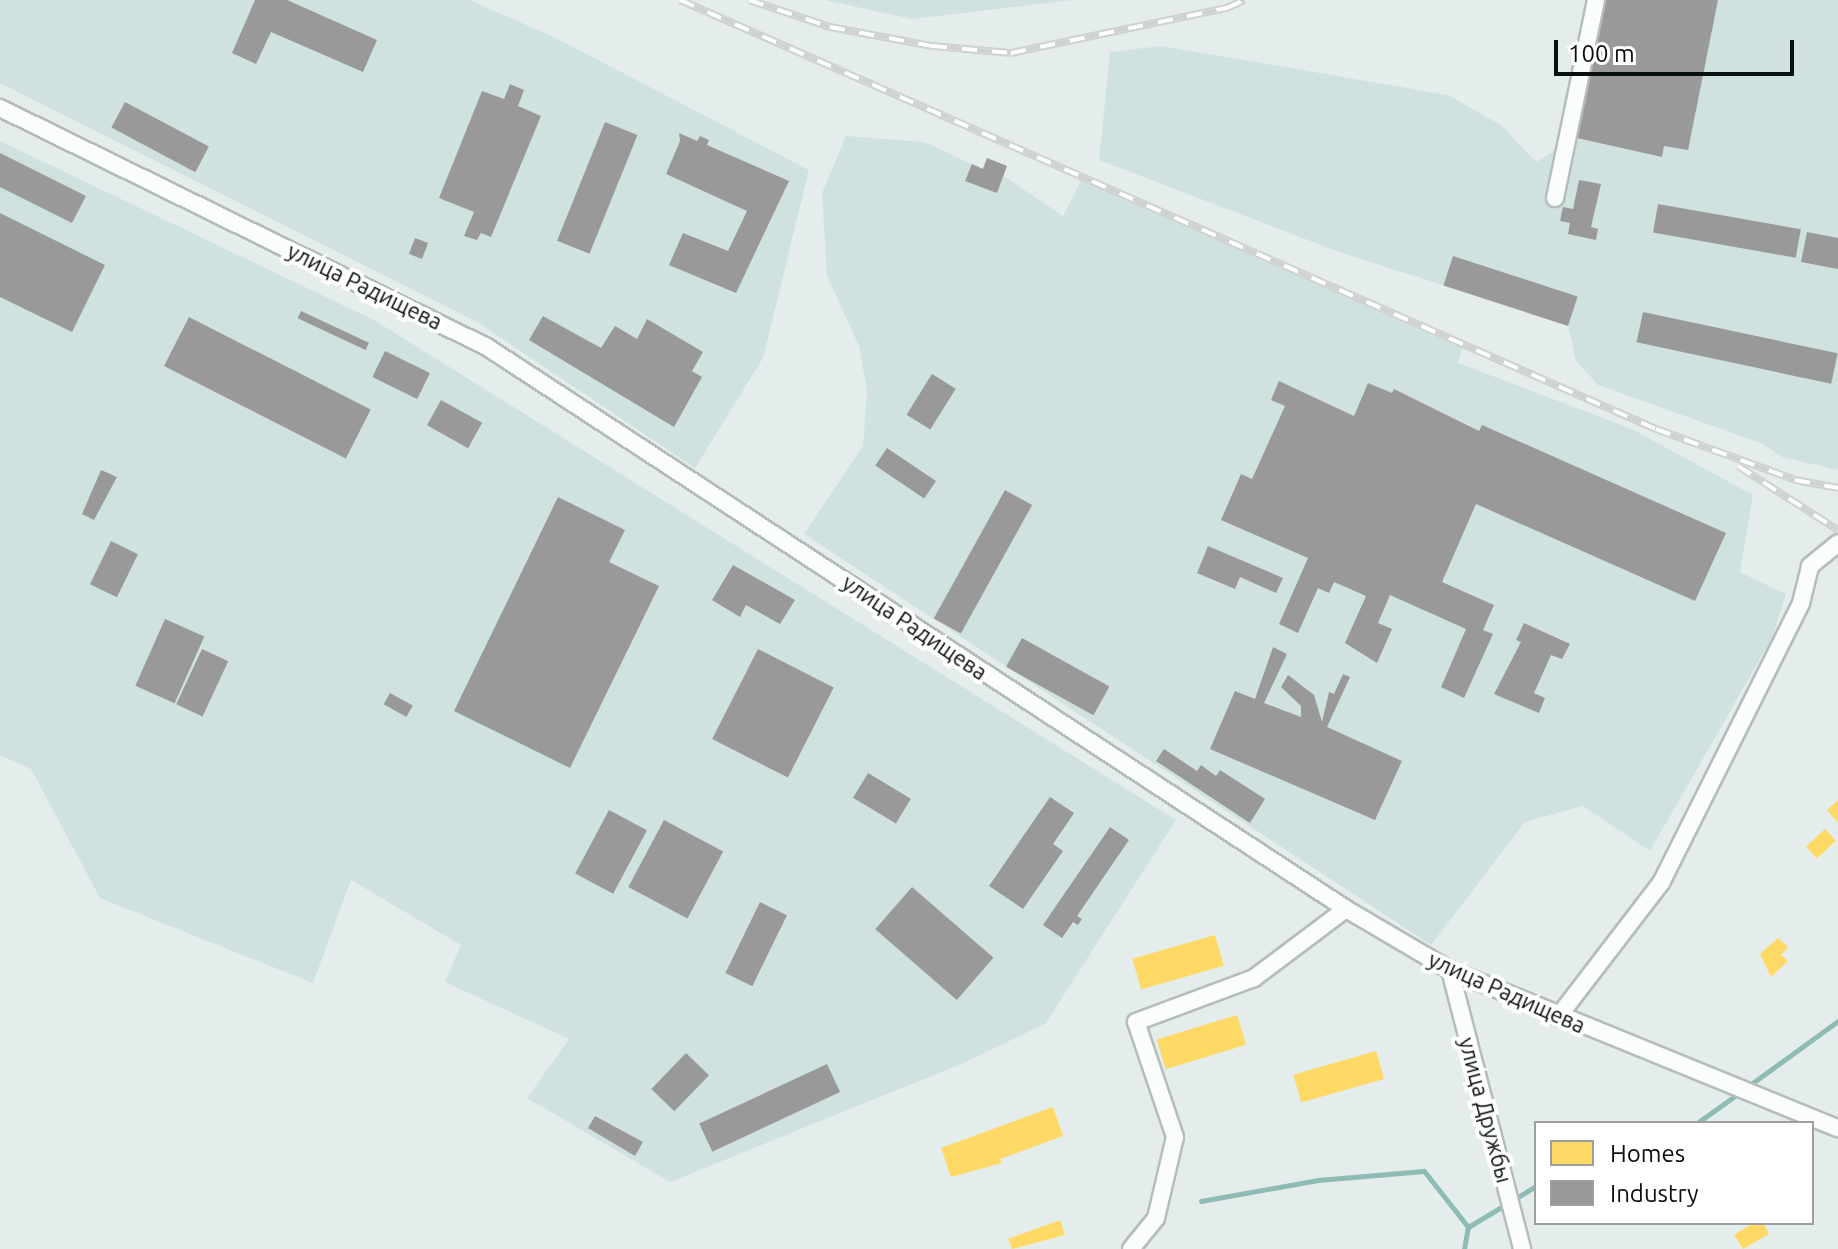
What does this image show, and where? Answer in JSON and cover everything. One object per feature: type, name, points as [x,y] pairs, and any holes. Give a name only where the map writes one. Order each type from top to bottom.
[{"type":"street","points":[[1555,198],[1596,0]]},
{"type":"street","name":"улица Радищева","points":[[0,108],[487,347],[1346,909],[1450,970],[1558,1017],[1838,1128]]},
{"type":"street","points":[[1558,1017],[1661,883],[1801,603],[1810,566],[1838,543]]},
{"type":"street","points":[[1131,1249],[1156,1218],[1175,1137],[1136,1022],[1254,978],[1346,909]]},
{"type":"street","name":"улица Дружбы","points":[[1450,970],[1522,1249]]},
{"type":"shaded area","points":[[0,0],[469,0],[554,37],[809,170],[763,358],[695,468],[477,322],[0,83]]},
{"type":"shaded area","points":[[824,0],[1074,0],[912,19]]},
{"type":"shaded area","points":[[1606,0],[1838,0],[1838,470],[1782,457],[1763,444],[1598,385],[1576,361],[1568,325],[1339,252],[1099,160],[1110,52],[1161,46],[1448,95],[1501,125],[1536,162],[1577,137]]},
{"type":"shaded area","points":[[846,136],[925,142],[982,169],[987,158],[1007,166],[1004,176],[1063,216],[1082,179],[1462,348],[1458,363],[1632,429],[1753,495],[1740,572],[1786,594],[1772,638],[1650,851],[1583,806],[1525,822],[1431,945],[804,534],[863,446],[867,391],[859,346],[827,276],[822,193]]},
{"type":"shaded area","points":[[0,141],[374,320],[1176,820],[1046,1023],[966,1062],[670,1182],[527,1098],[569,1039],[445,982],[461,945],[351,880],[313,983],[100,898],[31,769],[0,755]]},
{"type":"building: Homes","points":[[1838,800],[1838,823],[1827,810]]},
{"type":"building: Homes","points":[[1825,829],[1836,841],[1817,858],[1806,847]]},
{"type":"building: Homes","points":[[1215,935],[1224,966],[1141,989],[1132,959]]},
{"type":"building: Homes","points":[[1778,938],[1788,947],[1781,955],[1788,961],[1771,977],[1760,954]]},
{"type":"building: Homes","points":[[1237,1015],[1246,1045],[1166,1069],[1157,1040]]},
{"type":"building: Homes","points":[[1376,1051],[1384,1079],[1301,1103],[1293,1075]]},
{"type":"building: Homes","points":[[1053,1107],[1063,1136],[1000,1159],[1002,1163],[951,1177],[941,1148]]},
{"type":"building: Homes","points":[[1060,1220],[1065,1235],[1012,1249],[1008,1239]]},
{"type":"building: Homes","points":[[1750,1225],[1764,1225],[1769,1234],[1743,1249],[1734,1235]]},
{"type":"building: Industry","points":[[255,0],[287,0],[377,40],[363,72],[271,32],[256,64],[232,53]]},
{"type":"building: Industry","points":[[1606,0],[1718,0],[1688,150],[1664,146],[1662,157],[1577,138]]},
{"type":"building: Industry","points":[[510,84],[524,90],[518,106],[541,116],[491,237],[481,233],[477,240],[464,236],[474,212],[439,198],[482,91],[504,99]]},
{"type":"building: Industry","points":[[125,102],[209,147],[195,172],[111,128]]},
{"type":"building: Industry","points":[[605,122],[637,135],[590,254],[557,241]]},
{"type":"building: Industry","points":[[679,133],[697,141],[700,136],[709,140],[707,145],[789,181],[736,293],[669,265],[683,233],[728,251],[747,211],[666,174],[680,141]]},
{"type":"building: Industry","points":[[0,153],[86,196],[72,223],[0,187]]},
{"type":"building: Industry","points":[[987,158],[1007,166],[997,193],[965,181],[972,164],[983,169]]},
{"type":"building: Industry","points":[[1579,180],[1601,184],[1591,227],[1598,229],[1596,240],[1568,234],[1570,223],[1560,221],[1563,207],[1573,209]]},
{"type":"building: Industry","points":[[1658,204],[1801,229],[1796,258],[1653,233]]},
{"type":"building: Industry","points":[[0,213],[105,265],[72,332],[0,297]]},
{"type":"building: Industry","points":[[1807,232],[1838,238],[1838,269],[1801,262]]},
{"type":"building: Industry","points":[[415,238],[428,243],[422,259],[409,254]]},
{"type":"building: Industry","points":[[1453,256],[1578,296],[1568,326],[1443,285]]},
{"type":"building: Industry","points":[[301,311],[369,343],[366,350],[298,318]]},
{"type":"building: Industry","points":[[1643,312],[1838,353],[1831,384],[1637,342]]},
{"type":"building: Industry","points":[[543,316],[601,348],[615,326],[637,339],[647,319],[703,352],[692,371],[702,377],[674,427],[529,340]]},
{"type":"building: Industry","points":[[189,317],[371,410],[346,459],[164,366]]},
{"type":"building: Industry","points":[[385,351],[430,373],[417,399],[372,377]]},
{"type":"building: Industry","points":[[932,374],[956,389],[930,430],[907,415]]},
{"type":"building: Industry","points":[[1279,381],[1354,416],[1368,383],[1392,393],[1394,389],[1479,431],[1482,425],[1726,533],[1695,601],[1476,504],[1442,582],[1494,605],[1483,630],[1493,634],[1464,698],[1441,687],[1466,629],[1390,595],[1378,623],[1392,629],[1377,663],[1345,643],[1366,596],[1334,582],[1329,593],[1318,588],[1298,633],[1279,624],[1308,558],[1221,520],[1241,474],[1252,479],[1285,406],[1271,400]]},
{"type":"building: Industry","points":[[441,400],[482,423],[468,448],[427,425]]},
{"type":"building: Industry","points":[[887,448],[936,481],[924,498],[875,465]]},
{"type":"building: Industry","points":[[101,470],[117,477],[94,520],[82,514]]},
{"type":"building: Industry","points":[[1005,490],[1032,505],[961,634],[934,619]]},
{"type":"building: Industry","points":[[558,497],[625,530],[609,562],[659,586],[570,768],[454,711]]},
{"type":"building: Industry","points":[[111,541],[138,554],[117,597],[90,584]]},
{"type":"building: Industry","points":[[1208,546],[1283,578],[1276,593],[1240,577],[1235,589],[1197,573]]},
{"type":"building: Industry","points":[[733,565],[795,600],[780,624],[746,605],[740,617],[712,600]]},
{"type":"building: Industry","points":[[165,619],[204,636],[175,703],[135,686]]},
{"type":"building: Industry","points":[[1524,623],[1570,644],[1562,659],[1551,655],[1534,693],[1545,698],[1539,713],[1494,694],[1521,642],[1516,640]]},
{"type":"building: Industry","points":[[1022,638],[1109,686],[1093,715],[1006,667]]},
{"type":"building: Industry","points":[[1273,647],[1287,654],[1264,703],[1301,717],[1301,706],[1281,687],[1288,675],[1314,695],[1322,722],[1329,692],[1334,694],[1343,674],[1350,677],[1327,727],[1402,761],[1375,820],[1210,749],[1235,691],[1255,699]]},
{"type":"building: Industry","points":[[202,649],[228,661],[203,717],[176,704]]},
{"type":"building: Industry","points":[[758,649],[834,688],[788,778],[712,739]]},
{"type":"building: Industry","points":[[390,693],[413,706],[406,717],[384,704]]},
{"type":"building: Industry","points":[[1164,749],[1197,771],[1201,765],[1216,776],[1220,770],[1265,799],[1250,823],[1156,761]]},
{"type":"building: Industry","points":[[868,773],[911,799],[896,824],[853,798]]},
{"type":"building: Industry","points":[[1050,797],[1074,813],[1053,844],[1063,851],[1023,909],[989,886]]},
{"type":"building: Industry","points":[[609,810],[647,830],[613,894],[575,874]]},
{"type":"building: Industry","points":[[664,820],[723,851],[687,919],[628,887]]},
{"type":"building: Industry","points":[[1110,827],[1129,840],[1077,916],[1082,919],[1078,925],[1073,922],[1062,938],[1043,925]]},
{"type":"building: Industry","points":[[912,887],[994,958],[957,1000],[875,929]]},
{"type":"building: Industry","points":[[760,902],[787,915],[752,986],[725,973]]},
{"type":"building: Industry","points":[[686,1053],[709,1075],[674,1111],[651,1089]]},
{"type":"building: Industry","points":[[827,1064],[840,1092],[712,1152],[699,1124]]},
{"type":"building: Industry","points":[[595,1116],[643,1142],[635,1156],[588,1128]]},
{"type":"waterway","points":[[1747,1087],[1838,1021]]},
{"type":"waterway","points":[[1700,1121],[1739,1093]]},
{"type":"waterway","points":[[1201,1201],[1318,1180],[1424,1171],[1468,1227]]},
{"type":"waterway","points":[[1464,1249],[1468,1227],[1534,1187]]},
{"type":"railway","points":[[680,0],[1656,429],[1795,480],[1838,488]]},
{"type":"railway","points":[[749,0],[830,27],[932,46],[1011,53],[1227,8],[1244,0]]},
{"type":"railway","points":[[1738,466],[1838,530]]}]
